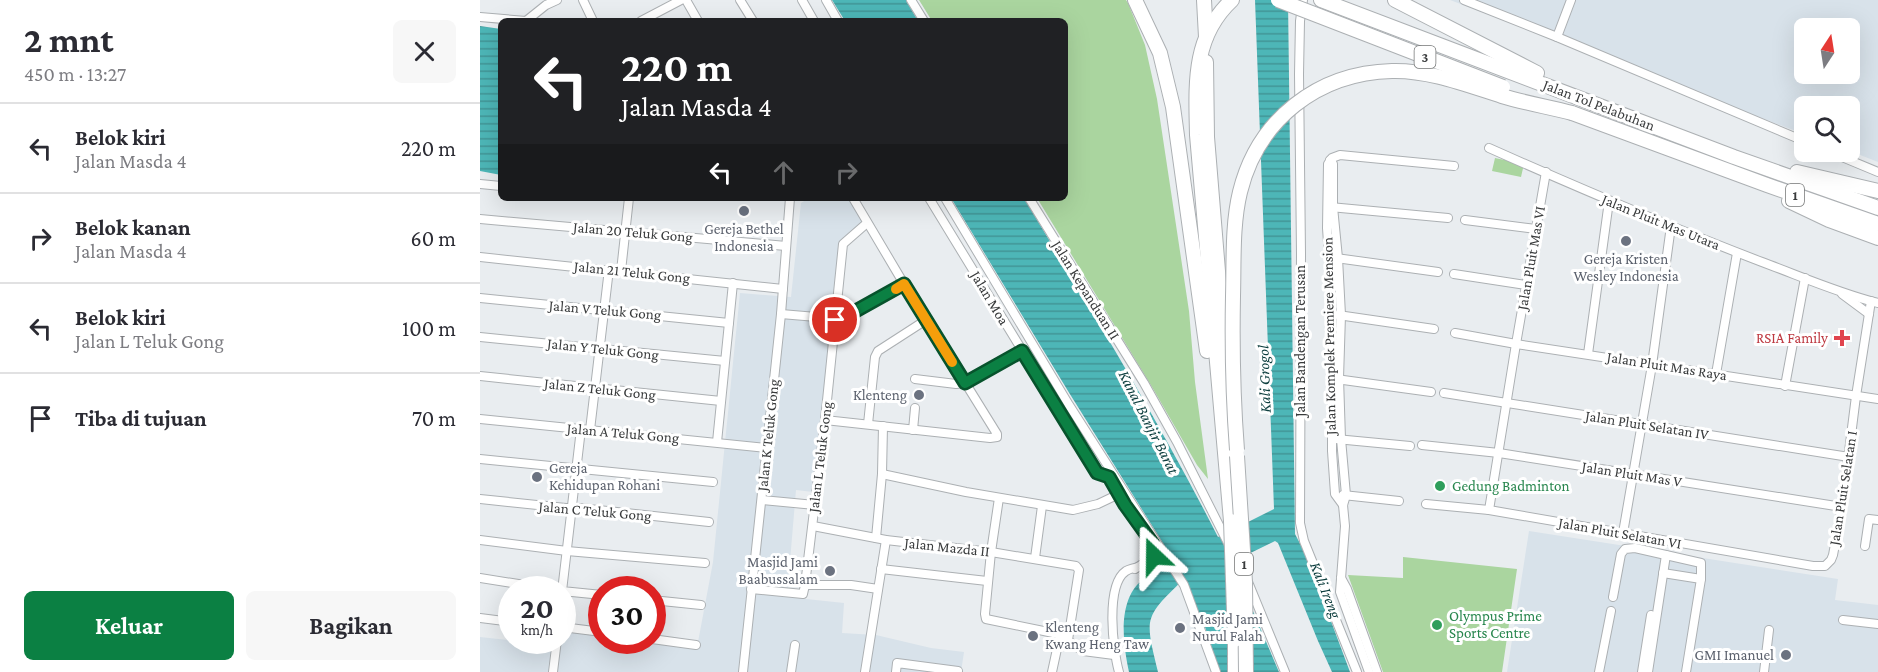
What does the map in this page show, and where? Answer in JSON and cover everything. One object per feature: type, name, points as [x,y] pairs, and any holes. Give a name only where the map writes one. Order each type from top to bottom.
[{"type":"highway","points":[[1135,0],[1160,53],[1171,97],[1181,152],[1207,355],[1211,378],[1220,401]]},
{"type":"highway","points":[[1204,0],[1207,137],[1232,431],[1237,456]]},
{"type":"highway","points":[[1220,401],[1196,105],[1203,43],[1232,0]]},
{"type":"highway","name":"3","points":[[1278,0],[1572,113]]},
{"type":"highway","name":"Jalan Tol Pelabuhan","points":[[1321,0],[1734,157],[1878,208]]},
{"type":"highway","points":[[1395,0],[1603,106]]},
{"type":"highway","points":[[1237,456],[1233,373],[1234,256],[1237,209],[1249,166],[1274,125],[1299,100],[1315,91],[1349,78],[1393,71],[1451,81],[1572,113]]},
{"type":"highway","name":"Jalan Tol Pelabuhan","points":[[1572,113],[1878,224]]},
{"type":"highway","points":[[1734,157],[1878,191]]},
{"type":"highway","points":[[1713,165],[1829,220],[1878,238]]},
{"type":"highway","name":"1","points":[[1220,401],[1231,520],[1235,672]]},
{"type":"highway","name":"1","points":[[1237,456],[1244,571],[1246,672]]},
{"type":"street","points":[[529,18],[545,2],[557,0]]},
{"type":"street","points":[[583,0],[592,18]]},
{"type":"street","points":[[647,18],[681,0]]},
{"type":"street","points":[[686,0],[696,18]]},
{"type":"street","points":[[740,0],[751,18]]},
{"type":"street","points":[[802,0],[812,18]]},
{"type":"street","points":[[826,0],[836,18]]},
{"type":"street","points":[[911,0],[922,18]]},
{"type":"street","name":"Jalan Bandengan Terusan","points":[[1303,0],[1300,21],[1299,74],[1300,523],[1304,541],[1357,672]]},
{"type":"street","points":[[1464,0],[1794,137]]},
{"type":"street","points":[[1557,37],[1571,0]]},
{"type":"street","points":[[480,17],[498,19]]},
{"type":"street","name":"Jalan Pluit Mas Utara","points":[[1489,148],[1609,201],[1737,253],[1875,302]]},
{"type":"street","name":"Jalan Komplek Premiere Mension","points":[[1336,315],[1328,258],[1330,162],[1340,155],[1454,166]]},
{"type":"street","points":[[1854,162],[1878,172]]},
{"type":"street","name":"Jalan Pluit Mas VI","points":[[1489,510],[1546,172]]},
{"type":"street","points":[[480,184],[498,186]]},
{"type":"street","points":[[621,271],[629,201]]},
{"type":"street","name":"Jalan K Teluk Gong","points":[[743,672],[781,314],[790,201]]},
{"type":"street","points":[[825,420],[997,437],[997,432],[855,201]]},
{"type":"street","name":"Jalan Moa","points":[[930,201],[1097,473],[1109,477],[1154,547],[1154,556],[1136,569]]},
{"type":"street","points":[[947,201],[1069,405],[1184,585],[1216,672]]},
{"type":"street","name":"Jalan Kepanduan II","points":[[1031,201],[1144,383],[1177,442],[1255,597],[1285,672]]},
{"type":"street","points":[[1588,354],[1609,201]]},
{"type":"street","points":[[1330,207],[1448,218]]},
{"type":"street","name":"Jalan Komplek Premiere Mension","points":[[1330,207],[1338,258],[1332,439],[1335,494]]},
{"type":"street","name":"Jalan 20 Teluk Gong","points":[[480,219],[786,246]]},
{"type":"street","points":[[1465,220],[1536,229]]},
{"type":"street","name":"Jalan L Teluk Gong","points":[[804,589],[825,420],[843,244],[867,223]]},
{"type":"street","points":[[1623,533],[1652,365],[1671,226]]},
{"type":"street","points":[[1716,374],[1737,253]]},
{"type":"street","name":"Jalan 21 Teluk Gong","points":[[480,257],[783,289]]},
{"type":"street","points":[[1328,258],[1438,272]]},
{"type":"street","points":[[590,430],[609,269]]},
{"type":"street","points":[[1454,274],[1526,285]]},
{"type":"street","points":[[1785,386],[1805,278]]},
{"type":"street","points":[[717,442],[733,283]]},
{"type":"street","points":[[781,314],[835,320],[904,284]]},
{"type":"street","name":"Jalan Pluit Mas Utara","points":[[1836,290],[1869,314]]},
{"type":"street","name":"Jalan V Teluk Gong","points":[[480,298],[729,322]]},
{"type":"street","name":"Jalan Pluit Selatan I","points":[[1813,566],[1825,566],[1831,560],[1842,507],[1869,314],[1875,302]]},
{"type":"street","points":[[1336,315],[1434,329]]},
{"type":"street","points":[[868,424],[875,357],[878,351],[926,320]]},
{"type":"street","name":"Jalan Pluit Mas Raya","points":[[1455,333],[1878,399]]},
{"type":"street","name":"Jalan Y Teluk Gong","points":[[480,337],[725,361]]},
{"type":"street","points":[[915,379],[965,383],[1022,351]]},
{"type":"street","name":"Jalan Z Teluk Gong","points":[[480,376],[721,401]]},
{"type":"street","points":[[1335,379],[1431,392]]},
{"type":"street","name":"Jalan Komplek Premiere Mension","points":[[1335,379],[1346,495],[1343,505],[1345,526],[1341,578],[1344,593],[1365,649],[1377,672]]},
{"type":"street","name":"Jalan Pluit Selatan IV","points":[[1444,393],[1849,457]]},
{"type":"street","points":[[914,430],[915,408]]},
{"type":"street","name":"Jalan A Teluk Gong","points":[[480,418],[766,448]]},
{"type":"street","points":[[876,538],[882,474],[883,426]]},
{"type":"street","points":[[564,576],[581,429]]},
{"type":"street","points":[[1332,439],[1410,446]]},
{"type":"street","name":"Jalan Pluit Mas V","points":[[1422,445],[1499,453],[1842,507]]},
{"type":"street","points":[[480,459],[712,482]]},
{"type":"street","points":[[882,474],[999,498],[1073,510],[1082,509],[1119,495]]},
{"type":"street","points":[[1335,494],[1400,501]]},
{"type":"street","points":[[1335,494],[1343,505]]},
{"type":"street","points":[[999,498],[987,581],[986,619],[1060,635],[1083,651],[1114,655]]},
{"type":"street","name":"Jalan C Teluk Gong","points":[[480,499],[709,522]]},
{"type":"street","points":[[762,500],[815,505]]},
{"type":"street","name":"Jalan Pluit Selatan VI","points":[[1426,504],[1489,510],[1813,566]]},
{"type":"street","points":[[1035,558],[1042,506]]},
{"type":"street","points":[[1865,546],[1869,519],[1878,520]]},
{"type":"street","name":"Jalan Mazda II","points":[[813,526],[886,540],[1035,558],[1076,566],[1079,570],[1068,640]]},
{"type":"street","points":[[480,540],[567,551],[705,563]]},
{"type":"street","points":[[865,672],[886,540]]},
{"type":"street","points":[[1613,597],[1623,550],[1635,549],[1701,563],[1701,579],[1686,672]]},
{"type":"street","points":[[1648,672],[1666,555]]},
{"type":"street","points":[[1119,672],[1114,655],[1113,607],[1116,586],[1127,571],[1168,559]]},
{"type":"street","points":[[881,569],[987,581]]},
{"type":"street","points":[[1663,573],[1701,579]]},
{"type":"street","points":[[480,578],[498,581]]},
{"type":"street","points":[[751,589],[804,589],[851,585],[878,589]]},
{"type":"street","points":[[666,601],[701,605]]},
{"type":"street","points":[[1599,672],[1611,611]]},
{"type":"street","points":[[1642,672],[1651,615]]},
{"type":"street","points":[[480,618],[498,620]]},
{"type":"street","points":[[1843,620],[1878,624]]},
{"type":"street","points":[[1764,672],[1769,630]]},
{"type":"street","points":[[1052,672],[1060,635]]},
{"type":"street","points":[[666,641],[696,645]]},
{"type":"street","points":[[791,672],[795,645]]},
{"type":"street","name":"Jalan Komplek Premiere Mension","points":[[1365,649],[1370,672]]},
{"type":"street","points":[[553,672],[555,654]]},
{"type":"street","points":[[896,672],[897,663],[936,670],[958,671]]},
{"type":"shaded area","points":[[1450,0],[1878,0],[1878,162],[1860,155],[1860,96],[1794,96],[1794,130]]},
{"type":"shaded area","points":[[804,201],[850,201],[864,224],[840,241],[813,492],[796,490],[787,597],[844,603],[842,633],[876,635],[931,648],[964,652],[961,672],[480,672],[480,637],[498,639],[498,654],[576,654],[576,629],[588,631],[588,654],[666,654],[666,641],[698,642],[713,562],[740,293],[791,297],[801,203]]},
{"type":"shaded area","points":[[1529,531],[1838,579],[1835,600],[1878,605],[1878,672],[1507,672]]},
{"type":"green space","points":[[919,0],[1126,0],[1128,3],[1145,45],[1157,99],[1189,311],[1195,382],[1208,479],[1197,465],[1039,201],[1068,201],[1068,18],[930,18]]},
{"type":"green space","points":[[1495,158],[1524,164],[1521,177],[1492,171]]},
{"type":"green space","name":"Olympus Prime Sports Centre","points":[[1403,557],[1517,569],[1502,672],[1383,672],[1348,575],[1403,578]]},
{"type":"water","points":[[832,0],[906,0],[916,18],[843,18]]},
{"type":"water","name":"Kanal Banjir Barat","points":[[1255,0],[1288,0],[1295,534],[1307,557],[1350,672],[1332,672],[1278,543],[1275,541],[1232,562],[1279,672],[1220,672],[1203,621],[1184,579],[1161,602],[1151,620],[1151,640],[1158,672],[1129,672],[1124,623],[1129,599],[1134,589],[1146,577],[1176,564],[953,201],[1026,201],[1148,408],[1218,537],[1274,509]]},
{"type":"water","points":[[480,26],[498,29],[498,174],[480,171]]},
{"type":"slow traffic","points":[[896,289],[904,284],[952,362]]},
{"type":"place","name":"Gereja Bethel Indonesia","points":[[744,211]]},
{"type":"place","name":"Gereja Kristen Wesley Indonesia","points":[[1626,241]]},
{"type":"place","name":"RSIA Family","points":[[1842,338]]},
{"type":"place","name":"Klenteng","points":[[919,395]]},
{"type":"place","name":"Gereja Kehidupan Rohani","points":[[537,477]]},
{"type":"place","name":"Gedung Badminton","points":[[1440,486]]},
{"type":"place","name":"Masjid Jami Baabussalam","points":[[830,571]]},
{"type":"place","name":"Olympus Prime Sports Centre","points":[[1437,625]]},
{"type":"place","name":"Masjid Jami Nurul Falah","points":[[1180,628]]},
{"type":"place","name":"Klenteng Kwang Heng Taw","points":[[1033,636]]},
{"type":"place","name":"GMI Imanuel","points":[[1786,655]]},
{"type":"route","points":[[835,320],[904,284],[965,383],[1022,351],[1097,473],[1109,477],[1125,505],[1153,544],[1154,556]]},
{"type":"water label","name":"Kali Grogol","points":[[1264,379]]},
{"type":"water label","name":"Kali Ireng","points":[[1326,590]]}]
